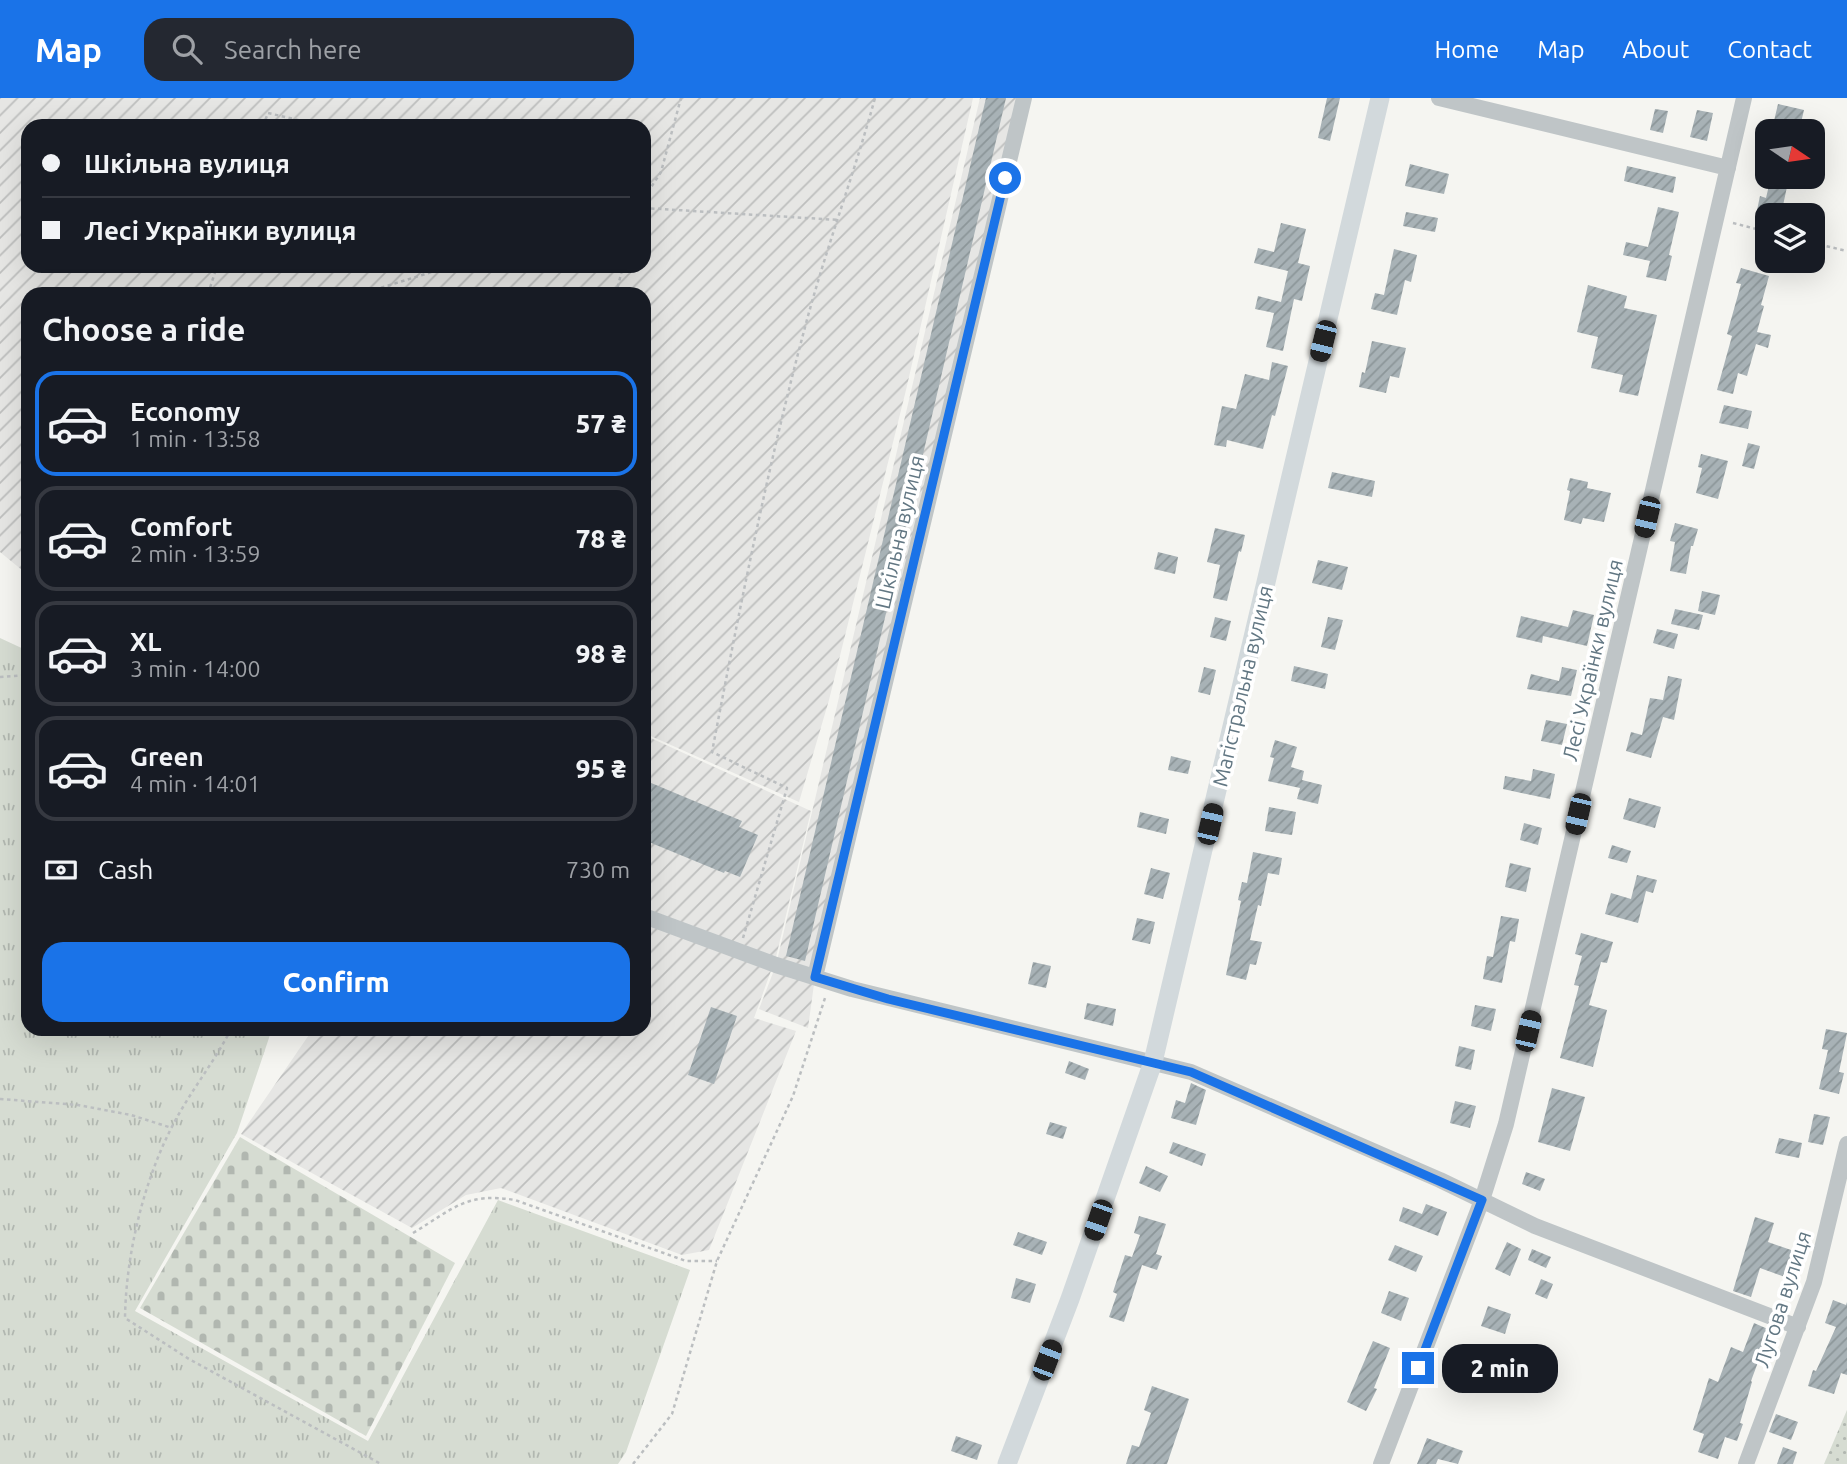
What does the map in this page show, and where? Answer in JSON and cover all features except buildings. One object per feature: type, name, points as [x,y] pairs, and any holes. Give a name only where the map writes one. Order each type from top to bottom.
[{"type":"main road","name":"Магістральна вулиця","points":[[1007,1464],[1070,1299],[1153,1062],[1380,98]]},
{"type":"street","name":"Шкільна вулиця","points":[[823,979],[1024,98]]},
{"type":"street","points":[[1438,98],[1728,168]]},
{"type":"street","name":"Лесі Українки вулиця","points":[[1381,1464],[1482,1200],[1512,1098],[1744,98]]},
{"type":"street","points":[[651,919],[739,951],[888,999],[1153,1062],[1203,1077],[1535,1226],[1798,1326]]},
{"type":"street","name":"Лугова вулиця","points":[[1746,1464],[1814,1282],[1847,1144]]},
{"type":"path","points":[[651,187],[661,172],[681,98]]},
{"type":"path","points":[[739,951],[787,788],[712,752],[751,552],[808,315],[875,98]]},
{"type":"path","points":[[266,119],[268,113],[294,119]]},
{"type":"path","points":[[651,208],[839,220]]},
{"type":"path","points":[[1716,219],[1755,229]]},
{"type":"path","points":[[1825,246],[1847,251]]},
{"type":"path","points":[[384,287],[428,273]]},
{"type":"path","points":[[0,677],[21,676]]},
{"type":"path","points":[[633,1464],[672,1414],[717,1261],[793,1096],[823,979]]},
{"type":"path","points":[[227,1036],[182,1108],[160,1152],[136,1228],[125,1295],[125,1318],[189,1359],[381,1464]]},
{"type":"path","points":[[0,1099],[78,1105],[131,1115],[172,1128]]},
{"type":"path","points":[[413,1233],[466,1200],[492,1196],[515,1200],[686,1261],[717,1261]]},
{"type":"shaded area","points":[[0,98],[973,98],[906,390],[829,700],[799,802],[651,736],[651,287],[21,287],[21,569],[0,552]]},
{"type":"shaded area","points":[[980,98],[1024,98],[815,977],[808,1028],[759,1009],[776,965]]},
{"type":"shaded area","points":[[651,738],[811,811],[776,957],[754,1018],[796,1031],[709,1250],[682,1255],[501,1188],[466,1195],[412,1228],[241,1134],[308,1036],[651,1036]]},
{"type":"green space","points":[[0,638],[21,648],[21,1036],[270,1036],[237,1133],[135,1311],[368,1441],[498,1200],[690,1270],[626,1452],[618,1464],[0,1464]]},
{"type":"green space","points":[[240,1137],[455,1263],[366,1436],[140,1308]]},
{"type":"green space","points":[[1847,1410],[1847,1464],[1824,1464]]},
{"type":"route","points":[[1005,178],[815,977],[888,999],[1191,1072],[1482,1200],[1418,1368]]}]
